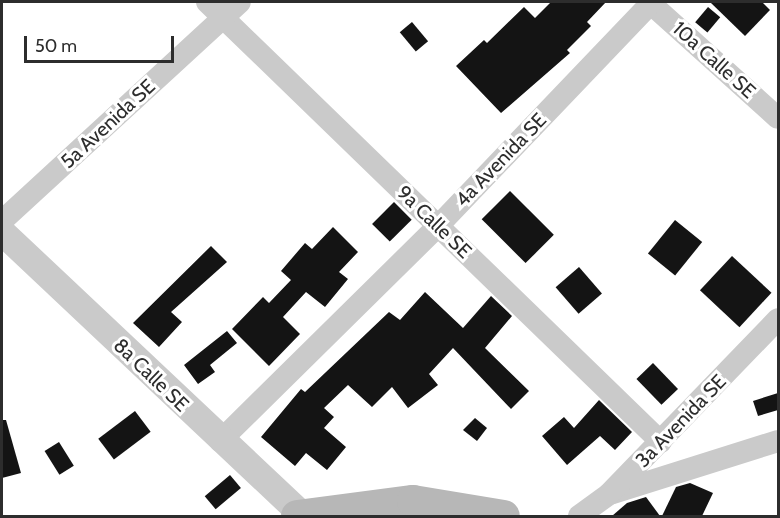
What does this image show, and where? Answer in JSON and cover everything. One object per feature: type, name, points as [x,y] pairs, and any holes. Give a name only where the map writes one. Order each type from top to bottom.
[{"type":"main road","points":[[301,516],[413,501],[504,516]]},
{"type":"main road","points":[[407,516],[416,516]]},
{"type":"street","name":"9a Calle SE","points":[[207,2],[232,9],[438,226],[661,442]]},
{"type":"street","name":"10a Calle SE","points":[[650,2],[778,118]]},
{"type":"street","name":"4a Avenida SE","points":[[220,441],[438,226],[650,2]]},
{"type":"street","name":"5a Avenida SE","points":[[2,221],[232,9]]},
{"type":"street","name":"8a Calle SE","points":[[2,232],[301,516]]},
{"type":"street","name":"3a Avenida SE","points":[[579,516],[609,494],[778,320]]},
{"type":"street","points":[[609,494],[778,441]]},
{"type":"building","points":[[551,2],[606,2],[587,22],[591,26],[567,50],[570,53],[501,113],[456,66],[484,40],[487,43],[524,7],[535,18]]},
{"type":"building","points":[[710,2],[762,2],[770,10],[745,36]]},
{"type":"building","points":[[708,7],[720,17],[707,33],[695,22]]},
{"type":"building","points":[[412,22],[428,41],[416,51],[400,32]]},
{"type":"building","points":[[510,191],[554,235],[526,263],[482,219]]},
{"type":"building","points":[[394,202],[412,220],[390,242],[372,224]]},
{"type":"building","points":[[675,220],[702,242],[675,275],[648,253]]},
{"type":"building","points":[[333,227],[358,252],[339,272],[348,279],[325,307],[306,292],[283,317],[300,334],[269,366],[232,329],[263,297],[269,303],[291,280],[281,271],[305,243],[312,249]]},
{"type":"building","points":[[211,246],[227,262],[171,312],[182,322],[159,347],[133,323]]},
{"type":"building","points":[[732,256],[771,293],[739,327],[700,290]]},
{"type":"building","points":[[579,267],[602,293],[579,314],[556,287]]},
{"type":"building","points":[[425,292],[463,328],[491,296],[512,316],[485,348],[529,391],[511,409],[453,348],[429,374],[438,385],[408,408],[392,387],[372,407],[348,385],[324,408],[334,417],[324,428],[346,447],[327,470],[306,453],[295,466],[261,437],[301,389],[305,392],[389,312],[400,320]]},
{"type":"building","points":[[227,331],[237,343],[210,365],[215,372],[198,384],[184,365]]},
{"type":"building","points":[[653,363],[678,389],[661,405],[636,379]]},
{"type":"building","points":[[778,393],[778,410],[758,416],[753,401]]},
{"type":"building","points":[[599,400],[632,432],[615,450],[600,436],[567,465],[542,436],[564,417],[574,428]]},
{"type":"building","points":[[135,411],[151,432],[114,459],[98,439]]},
{"type":"building","points":[[475,418],[487,428],[477,441],[463,430]]},
{"type":"building","points":[[2,420],[6,420],[21,473],[2,478]]},
{"type":"building","points":[[59,442],[74,466],[59,475],[45,451]]},
{"type":"building","points":[[230,475],[241,488],[216,509],[205,496]]},
{"type":"building","points":[[690,483],[713,493],[702,516],[662,516],[676,487]]},
{"type":"building","points":[[646,497],[660,516],[612,516],[627,503]]}]
